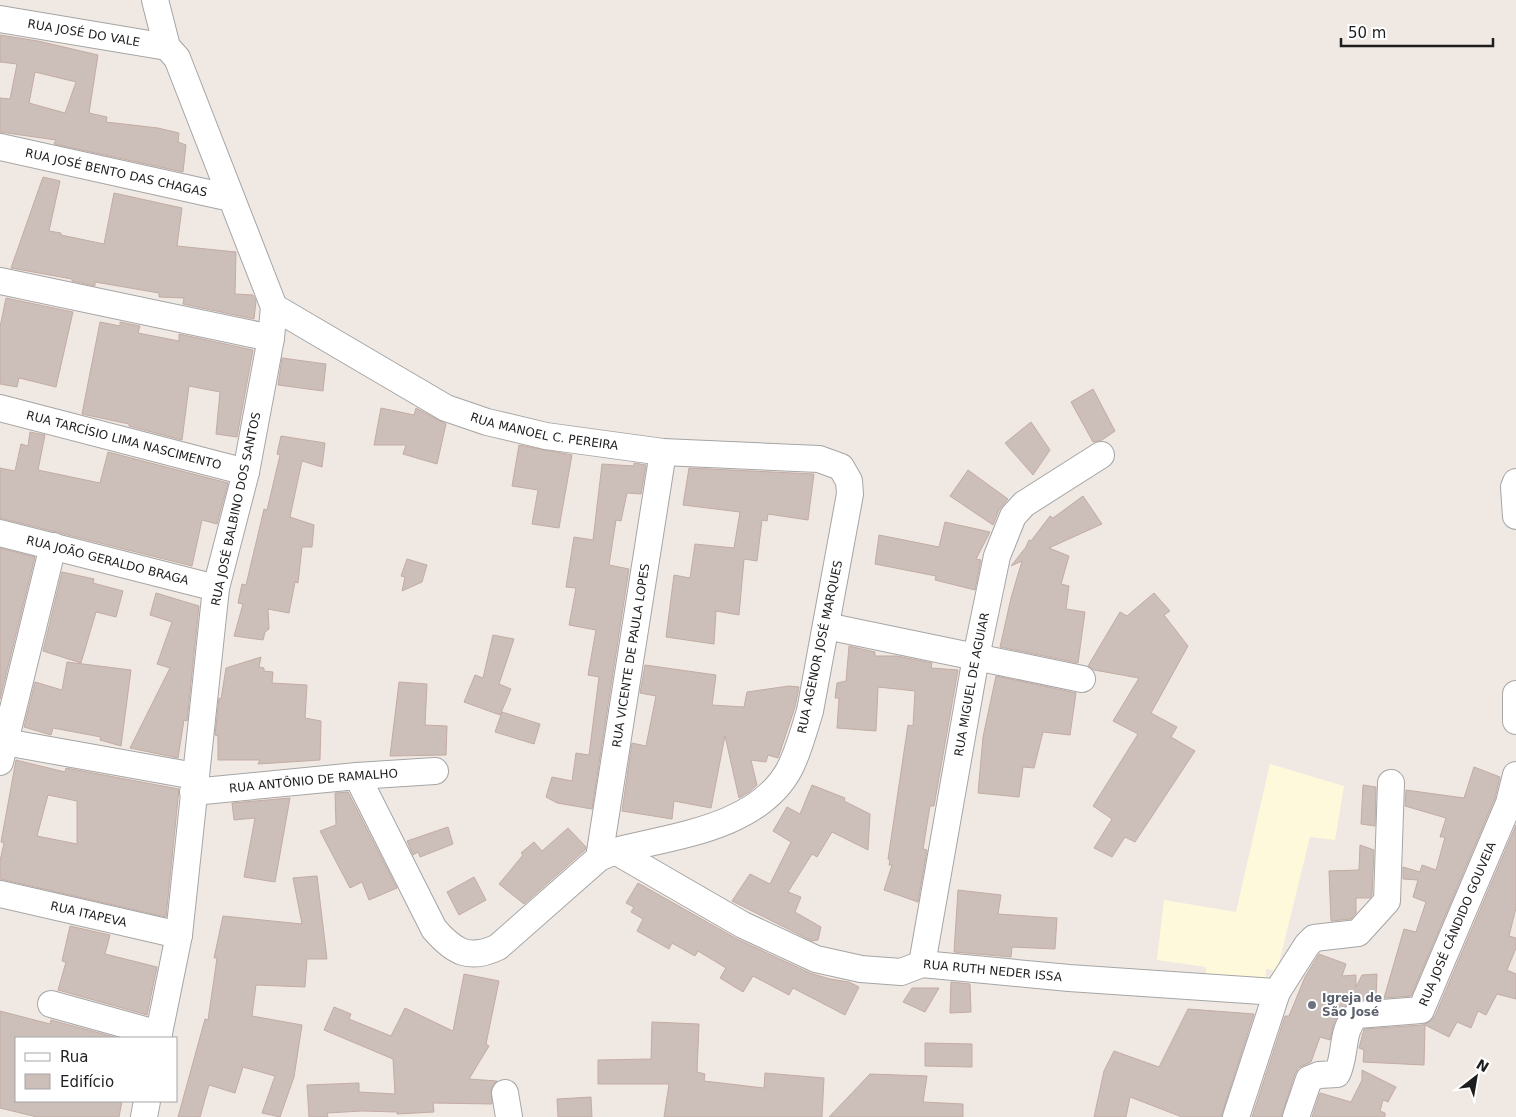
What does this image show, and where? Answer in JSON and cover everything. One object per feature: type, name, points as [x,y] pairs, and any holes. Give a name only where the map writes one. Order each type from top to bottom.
[{"type":"street","name":"RUA JOSÉ BALBINO DOS SANTOS","points":[[156,0],[167,47],[177,58],[274,307],[271,338],[246,472],[216,588],[179,935],[159,1036]]},
{"type":"street","name":"RUA JOSÉ DO VALE","points":[[0,19],[167,47]]},
{"type":"street","name":"RUA JOSÉ BENTO DAS CHAGAS","points":[[0,147],[231,198]]},
{"type":"street","points":[[0,281],[271,338]]},
{"type":"street","name":"RUA MANOEL C. PEREIRA","points":[[274,307],[420,394],[454,411],[487,422],[546,436],[663,452],[818,459],[841,467]]},
{"type":"street","name":"RUA TARCÍSIO LIMA NASCIMENTO","points":[[0,408],[246,472]]},
{"type":"street","name":"RUA VICENTE DE PAULA LOPES","points":[[607,854],[663,452]]},
{"type":"street","name":"RUA MIGUEL DE AGUIAR","points":[[922,964],[976,657],[997,556],[1013,516],[1024,504],[1101,454]]},
{"type":"street","name":"RUA AGENOR JOSÉ MARQUES","points":[[357,776],[434,929],[449,946],[468,954],[483,954],[498,947],[607,854],[725,823],[754,806],[775,790],[789,769],[801,741],[810,711],[850,494],[849,481],[841,467]]},
{"type":"street","points":[[1516,482],[1514,487],[1516,516]]},
{"type":"street","name":"RUA JOÃO GERALDO BRAGA","points":[[0,532],[216,588]]},
{"type":"street","points":[[2,752],[53,546]]},
{"type":"street","points":[[826,626],[1082,679]]},
{"type":"street","points":[[1516,694],[1516,721]]},
{"type":"street","name":"RUA ANTÔNIO DE RAMALHO","points":[[2,752],[194,784],[435,771]]},
{"type":"street","name":"RUA JOSÉ CÂNDIDO GOUVEIA","points":[[1296,1117],[1309,1079],[1319,1075],[1337,1074],[1343,1062],[1346,1030],[1357,1015],[1421,1010],[1512,804],[1516,775]]},
{"type":"street","points":[[1236,1117],[1278,992],[1298,959],[1314,938],[1358,933],[1387,901],[1391,783]]},
{"type":"street","name":"RUA RUTH NEDER ISSA","points":[[607,854],[742,925],[816,959],[861,969],[901,972],[922,964],[1069,978],[1278,992]]},
{"type":"street","name":"RUA ITAPEVA","points":[[0,894],[179,935]]},
{"type":"street","points":[[51,1004],[159,1036]]},
{"type":"street","points":[[144,1117],[147,1102]]},
{"type":"shaded area","points":[[1270,764],[1344,786],[1335,840],[1310,837],[1277,971],[1266,969],[1265,985],[1206,981],[1206,967],[1157,960],[1164,900],[1236,912]]},
{"type":"building","points":[[0,35],[38,41],[98,55],[89,113],[107,117],[106,122],[158,128],[179,133],[178,142],[186,145],[183,172],[54,144],[56,140],[0,132],[0,98],[10,99],[17,64],[0,62]],"holes":[[[35,72],[76,82],[65,113],[29,103]]]},
{"type":"building","points":[[43,177],[60,181],[49,231],[61,233],[61,235],[104,244],[114,193],[182,208],[177,246],[236,252],[235,294],[253,295],[256,301],[254,319],[183,304],[184,298],[159,297],[159,293],[95,282],[95,286],[72,281],[72,279],[11,268]]},
{"type":"building","points":[[6,298],[73,312],[56,387],[19,378],[17,387],[0,384],[0,327]]},
{"type":"building","points":[[100,322],[120,326],[120,322],[140,326],[138,333],[179,341],[179,334],[253,350],[237,437],[216,434],[220,392],[189,386],[182,440],[129,426],[129,424],[82,414]]},
{"type":"building","points":[[282,358],[326,364],[323,391],[278,385]]},
{"type":"building","points":[[1093,389],[1115,431],[1102,440],[1093,442],[1071,402]]},
{"type":"building","points":[[381,408],[414,415],[416,408],[446,424],[437,464],[403,454],[406,445],[374,445]]},
{"type":"building","points":[[1031,422],[1050,450],[1033,475],[1005,443]]},
{"type":"building","points":[[30,432],[45,435],[38,470],[100,483],[108,452],[228,483],[217,524],[202,520],[192,566],[0,518],[0,468],[15,471],[21,444],[28,446]]},
{"type":"building","points":[[281,436],[325,443],[322,467],[302,461],[290,517],[314,525],[312,547],[302,547],[298,583],[295,582],[289,613],[268,609],[269,629],[265,632],[263,640],[234,636],[243,604],[238,603],[242,584],[246,585],[264,509],[267,510],[280,455],[277,454]]},
{"type":"building","points":[[519,445],[572,455],[559,528],[532,524],[538,490],[512,486]]},
{"type":"building","points":[[634,463],[646,465],[641,494],[627,493],[621,521],[616,520],[609,565],[629,569],[592,809],[557,803],[546,797],[552,777],[572,781],[576,753],[589,755],[599,677],[588,675],[596,630],[569,625],[576,588],[566,587],[574,537],[593,540],[602,464],[634,466]]},
{"type":"building","points":[[689,468],[814,474],[808,520],[768,514],[767,521],[762,520],[757,561],[744,559],[739,615],[716,611],[714,644],[666,637],[674,575],[690,578],[695,544],[734,548],[740,512],[683,505]]},
{"type":"building","points":[[968,470],[1008,499],[999,510],[993,525],[950,496]]},
{"type":"building","points":[[1083,496],[1102,524],[1049,548],[1069,556],[1061,584],[1069,586],[1066,609],[1085,612],[1078,663],[1000,647],[1022,561],[1011,566],[1026,547],[1029,540],[1031,541],[1050,516],[1053,518]]},
{"type":"building","points":[[945,522],[990,532],[976,559],[981,560],[975,590],[935,580],[936,576],[875,564],[879,535],[939,547]]},
{"type":"building","points":[[0,548],[35,557],[0,699]]},
{"type":"building","points":[[407,559],[427,565],[422,582],[402,591],[405,577],[401,576]]},
{"type":"building","points":[[62,572],[94,579],[93,583],[123,591],[116,617],[96,612],[81,663],[43,651]]},
{"type":"building","points":[[156,593],[199,606],[187,721],[184,720],[178,758],[130,748],[170,668],[157,664],[172,622],[150,615]]},
{"type":"building","points":[[1154,593],[1170,611],[1164,615],[1188,646],[1151,713],[1177,727],[1171,737],[1195,751],[1135,842],[1125,837],[1112,857],[1094,848],[1112,819],[1093,806],[1138,734],[1113,721],[1139,678],[1094,670],[1088,666],[1120,612],[1127,616]]},
{"type":"building","points":[[493,635],[514,639],[499,684],[511,689],[500,715],[464,702],[475,675],[483,678]]},
{"type":"building","points":[[849,646],[875,652],[875,656],[897,656],[932,663],[931,668],[958,670],[934,806],[930,806],[923,849],[927,850],[918,902],[884,890],[892,865],[889,865],[890,860],[888,859],[908,725],[913,726],[915,691],[878,687],[876,731],[837,728],[839,698],[835,698],[837,683],[846,681]]},
{"type":"building","points":[[261,657],[259,667],[264,668],[264,671],[273,672],[272,683],[307,685],[305,718],[321,721],[320,760],[258,764],[260,760],[218,760],[218,736],[215,735],[219,698],[221,699],[226,668]]},
{"type":"building","points":[[67,662],[131,670],[121,746],[100,740],[101,737],[53,728],[51,735],[24,727],[35,682],[62,690]]},
{"type":"building","points":[[645,665],[716,675],[712,705],[744,707],[747,692],[789,686],[799,687],[795,707],[778,758],[768,755],[766,762],[751,760],[757,785],[749,792],[739,798],[725,736],[711,808],[674,801],[672,819],[622,811],[632,743],[646,746],[656,696],[640,693]]},
{"type":"building","points":[[996,676],[1076,693],[1070,735],[1043,732],[1034,768],[1023,767],[1019,797],[978,793],[983,737]]},
{"type":"building","points":[[399,682],[427,684],[425,725],[447,726],[446,755],[390,756]]},
{"type":"building","points":[[502,712],[540,724],[534,744],[495,732]]},
{"type":"building","points":[[16,760],[65,772],[66,768],[179,789],[166,917],[0,879],[0,861],[4,843],[1,842]],"holes":[[[48,795],[77,801],[77,844],[37,836]]]},
{"type":"building","points":[[1474,767],[1500,777],[1495,798],[1411,996],[1384,998],[1404,929],[1416,932],[1426,902],[1413,897],[1418,880],[1403,879],[1403,867],[1420,872],[1422,865],[1436,870],[1445,837],[1440,837],[1446,818],[1405,806],[1406,790],[1464,798]]},
{"type":"building","points":[[812,785],[845,798],[844,801],[870,814],[868,850],[832,832],[817,857],[812,854],[788,892],[801,897],[795,912],[821,927],[818,940],[812,941],[732,901],[750,874],[770,884],[791,842],[773,831],[787,807],[800,814]]},
{"type":"building","points":[[1363,785],[1376,787],[1375,826],[1361,824]]},
{"type":"building","points":[[348,792],[397,888],[369,900],[362,882],[350,888],[320,831],[336,825],[335,793]]},
{"type":"building","points":[[290,798],[275,882],[244,877],[255,818],[234,820],[232,803]]},
{"type":"building","points":[[1516,825],[1516,908],[1509,936],[1516,938],[1516,948],[1507,970],[1516,974],[1516,999],[1497,994],[1486,1015],[1478,1011],[1471,1028],[1457,1022],[1449,1037],[1425,1025],[1424,1065],[1363,1062],[1364,1050],[1359,1048],[1364,1029],[1422,1025],[1429,1022],[1435,1016]]},
{"type":"building","points":[[448,827],[453,844],[420,857],[418,852],[413,855],[407,841]]},
{"type":"building","points":[[568,828],[586,847],[585,850],[524,904],[499,884],[523,855],[521,853],[534,842],[542,851]]},
{"type":"building","points":[[1360,845],[1374,850],[1372,895],[1370,898],[1356,898],[1356,913],[1351,919],[1331,921],[1329,871],[1359,870]]},
{"type":"building","points":[[317,876],[327,959],[307,959],[305,987],[256,985],[252,1016],[302,1025],[294,1077],[280,1117],[262,1113],[275,1076],[243,1067],[235,1093],[209,1085],[200,1117],[178,1117],[205,1019],[208,1020],[217,958],[214,958],[223,916],[302,924],[293,878]]},
{"type":"building","points":[[474,877],[486,900],[459,915],[447,892]]},
{"type":"building","points":[[638,883],[737,939],[810,973],[849,982],[859,987],[845,1015],[793,988],[789,995],[753,976],[743,992],[720,978],[726,968],[698,951],[695,956],[672,943],[669,949],[637,931],[643,919],[631,912],[634,907],[626,903]]},
{"type":"building","points":[[958,890],[1001,895],[998,914],[1057,918],[1055,949],[1012,947],[1011,957],[954,952]]},
{"type":"building","points":[[70,926],[110,935],[105,954],[157,967],[147,1015],[58,990],[66,962],[62,961]]},
{"type":"building","name":"Igreja de São José","points":[[1319,954],[1346,964],[1342,976],[1356,975],[1356,987],[1362,975],[1377,974],[1376,998],[1355,1000],[1340,1011],[1334,1023],[1330,1040],[1320,1037],[1311,1062],[1298,1068],[1281,1117],[1252,1117],[1285,1016],[1289,1016],[1305,977]]},
{"type":"building","points":[[464,974],[499,981],[486,1044],[489,1046],[469,1079],[497,1081],[491,1088],[492,1104],[433,1103],[434,1112],[397,1114],[397,1112],[362,1111],[327,1113],[328,1117],[309,1117],[307,1085],[359,1083],[359,1092],[395,1094],[393,1059],[324,1030],[334,1007],[351,1014],[349,1019],[391,1036],[405,1008],[453,1031]]},
{"type":"building","points":[[951,982],[970,984],[971,1012],[950,1013]]},
{"type":"building","points":[[912,988],[939,988],[925,1012],[903,1002]]},
{"type":"building","points":[[1188,1009],[1254,1014],[1221,1117],[1182,1117],[1130,1097],[1126,1117],[1094,1117],[1104,1071],[1114,1051],[1159,1067]]},
{"type":"building","points":[[0,1011],[50,1024],[51,1020],[114,1037],[15,1037],[15,1102],[122,1102],[119,1117],[37,1117],[0,1108]]},
{"type":"building","points":[[652,1022],[699,1024],[697,1072],[705,1074],[704,1081],[764,1088],[765,1073],[824,1078],[822,1117],[664,1117],[669,1084],[598,1084],[598,1060],[651,1059]]},
{"type":"building","points":[[925,1043],[972,1044],[972,1067],[925,1066]]},
{"type":"building","points":[[1362,1070],[1396,1087],[1388,1102],[1383,1100],[1380,1111],[1385,1113],[1385,1117],[1312,1117],[1320,1093],[1351,1102],[1362,1080]]},
{"type":"building","points":[[870,1074],[927,1076],[923,1102],[963,1104],[963,1117],[829,1117]]},
{"type":"building","points":[[591,1097],[592,1117],[558,1117],[557,1099]]},
{"type":"place","name":"Igreja de São José","points":[[1312,1005]]}]
